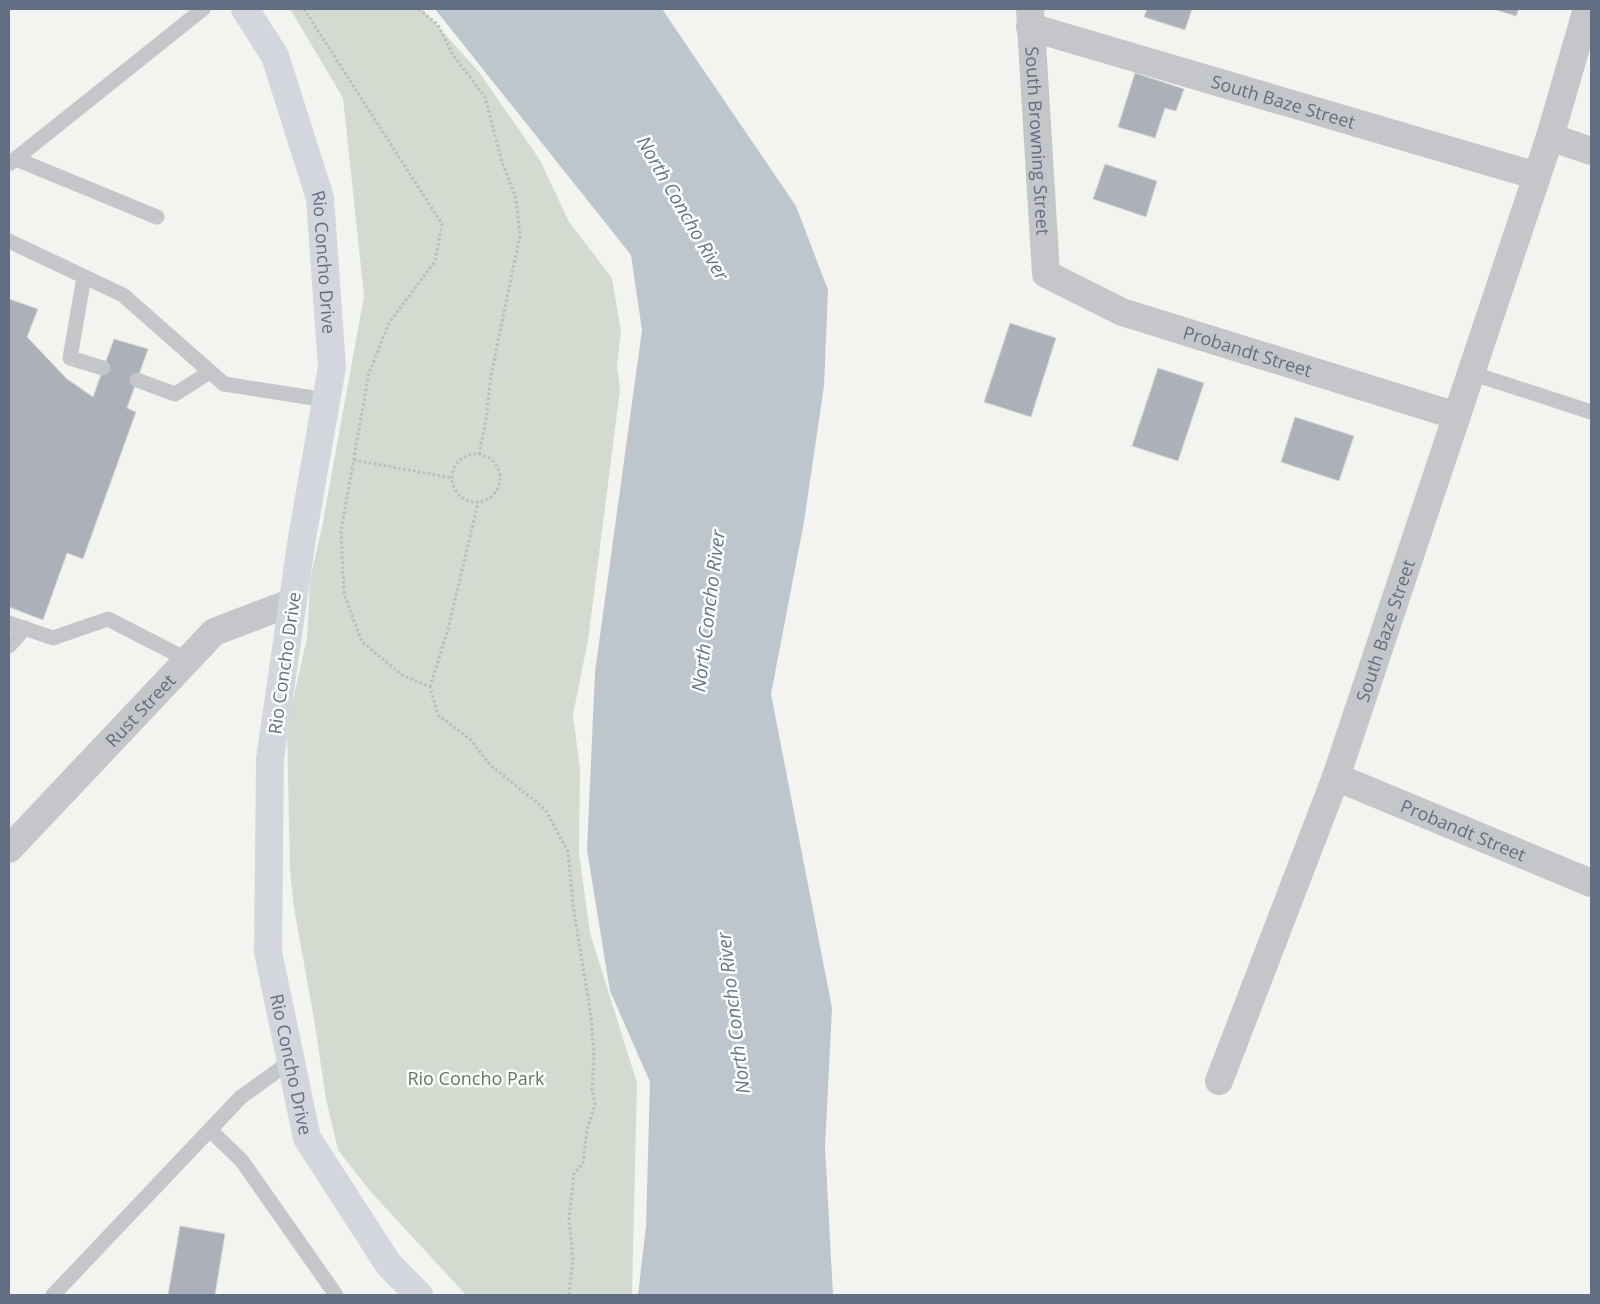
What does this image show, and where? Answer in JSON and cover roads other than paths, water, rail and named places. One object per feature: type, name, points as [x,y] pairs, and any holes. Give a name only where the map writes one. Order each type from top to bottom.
[{"type":"street","name":"Rio Concho Drive","points":[[245,9],[275,56],[320,198],[332,367],[293,602],[270,759],[268,952],[307,1138],[389,1265],[419,1295]]},
{"type":"street","name":"South Baze Street","points":[[1219,1081],[1336,777],[1550,137],[1587,9]]},
{"type":"street","name":"South Baze Street","points":[[1030,18],[1537,176]]},
{"type":"street","name":"South Browning Street","points":[[1030,18],[1046,274]]},
{"type":"street","points":[[1550,137],[1591,151]]},
{"type":"street","name":"Probandt Street","points":[[1046,274],[1122,312],[1457,416]]},
{"type":"street","name":"Rust Street","points":[[9,850],[214,632],[293,602]]},
{"type":"street","name":"Probandt Street","points":[[1336,777],[1591,882]]},
{"type":"lane","points":[[12,161],[203,9]]},
{"type":"lane","points":[[12,161],[157,217]]},
{"type":"lane","points":[[9,241],[123,294],[224,384],[326,400]]},
{"type":"lane","points":[[84,276],[70,358],[103,368]]},
{"type":"lane","points":[[137,380],[175,394],[210,372]]},
{"type":"lane","points":[[1471,373],[1591,412]]},
{"type":"lane","points":[[9,623],[53,638],[108,619],[188,660]]},
{"type":"lane","points":[[9,646],[25,628]]},
{"type":"lane","points":[[53,1295],[241,1097],[291,1061]]},
{"type":"lane","points":[[210,1130],[242,1161],[336,1295]]},
{"type":"water","name":"North Concho River","points":[[435,9],[662,9],[796,206],[828,290],[824,386],[804,522],[771,694],[832,1008],[825,1146],[833,1295],[638,1295],[646,1226],[650,1082],[610,991],[587,850],[595,672],[642,330],[631,255]]},
{"type":"park label","name":"Rio Concho Park","points":[[476,1078]]}]
